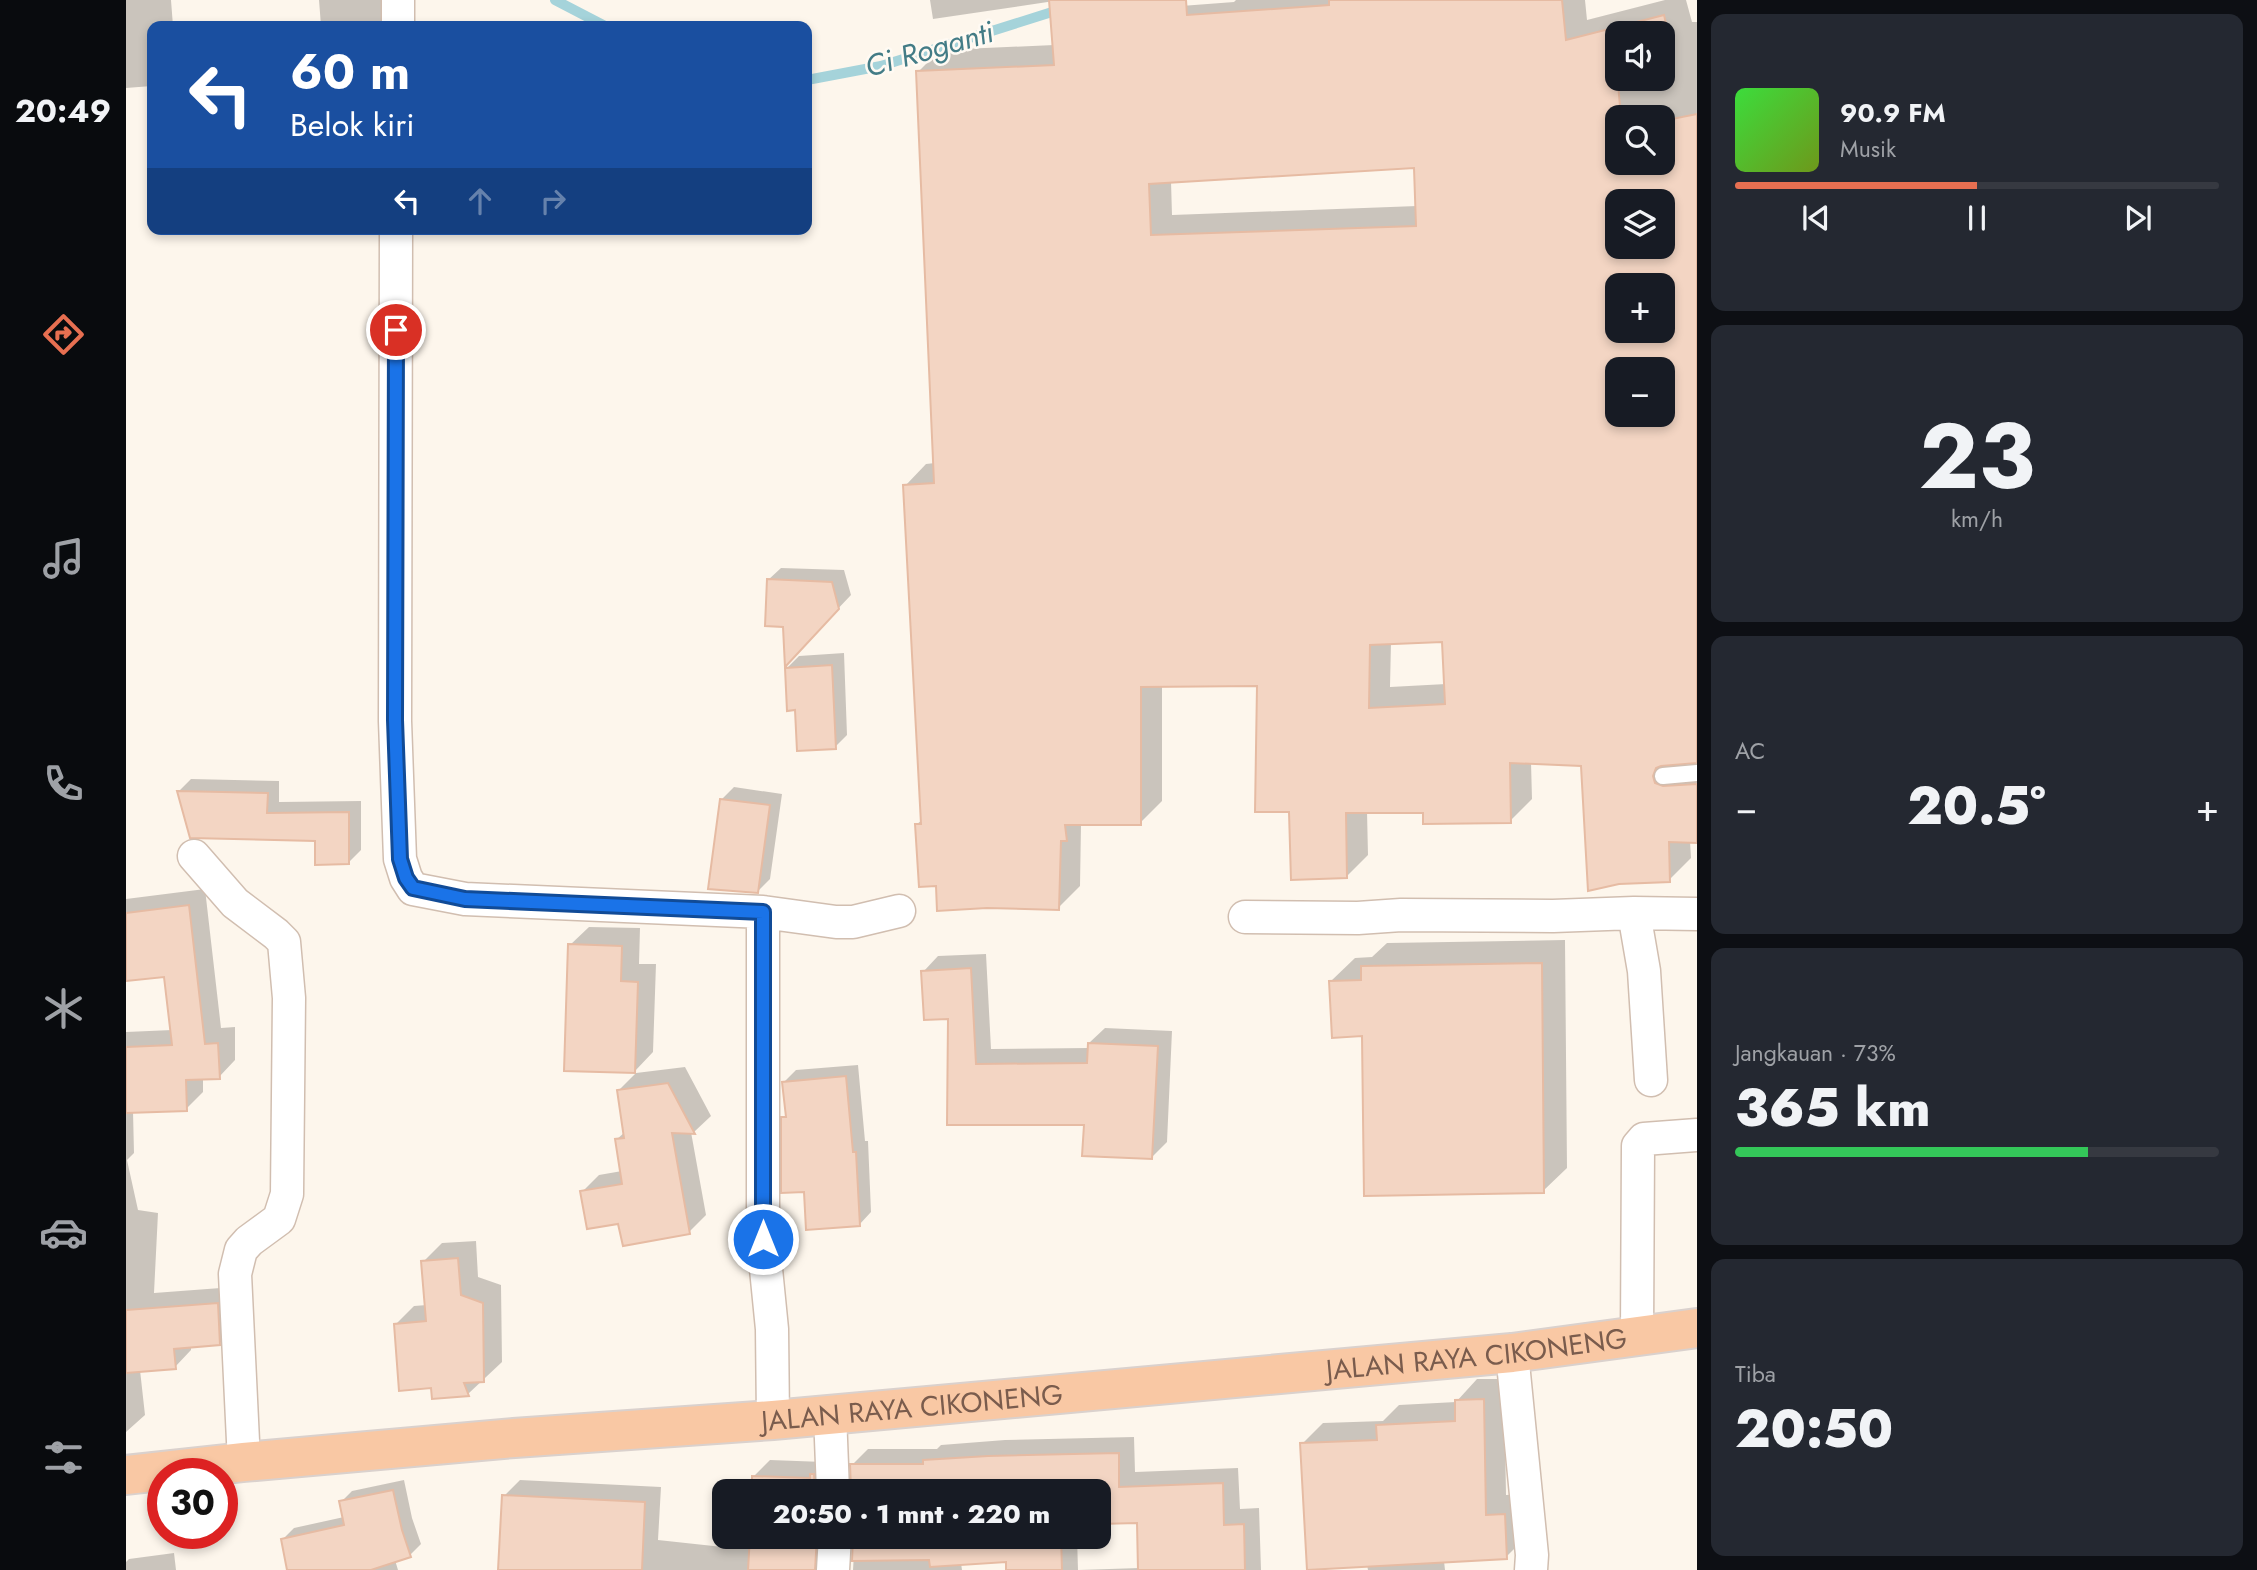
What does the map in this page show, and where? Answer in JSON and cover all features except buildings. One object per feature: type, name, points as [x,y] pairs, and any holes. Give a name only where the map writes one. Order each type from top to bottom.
[{"type":"highway","name":"JALAN RAYA CIKONENG","points":[[126,1475],[514,1438],[773,1420],[1512,1353],[1697,1328]]},
{"type":"street","points":[[398,0],[398,21]]},
{"type":"street","points":[[396,235],[395,720],[400,859],[406,878],[413,888],[465,899],[763,912],[836,922],[853,922],[900,911]]},
{"type":"street","points":[[194,856],[235,903],[284,942],[289,998],[287,1194],[279,1219],[241,1250],[234,1281],[244,1462]]},
{"type":"street","points":[[763,912],[763,1239],[772,1329],[773,1420]]},
{"type":"street","points":[[1634,913],[1644,971],[1651,1080]]},
{"type":"street","points":[[1245,917],[1697,914]]},
{"type":"street","points":[[1637,1334],[1638,1146],[1644,1139],[1697,1135]]},
{"type":"street","points":[[1512,1353],[1532,1555],[1531,1570]]},
{"type":"street","points":[[830,1415],[833,1479]]},
{"type":"street","points":[[832,1570],[834,1549]]},
{"type":"lane","points":[[1663,776],[1697,773]]},
{"type":"waterway","name":"Ci Roganti","points":[[555,0],[595,21]]},
{"type":"waterway","name":"Ci Roganti","points":[[812,79],[881,66],[1090,0]]},
{"type":"route","points":[[396,330],[395,720],[400,859],[406,878],[413,888],[429,894],[465,899],[763,912],[763,1239]]}]
